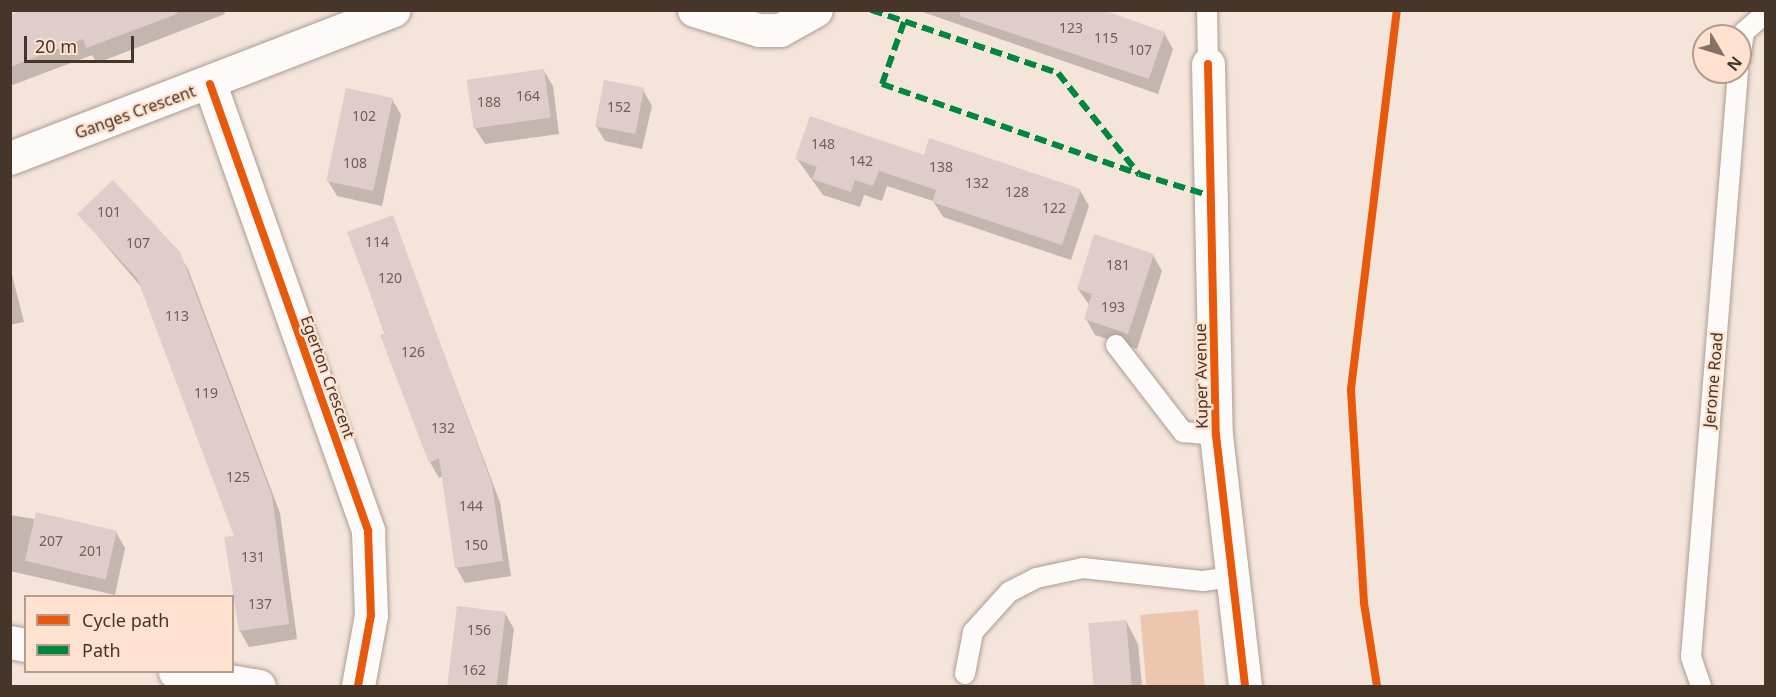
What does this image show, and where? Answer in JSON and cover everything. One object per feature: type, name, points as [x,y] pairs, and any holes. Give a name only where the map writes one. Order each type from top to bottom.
[{"type":"street","name":"Ganges Crescent","points":[[10,158],[210,84],[393,10]]},
{"type":"street","points":[[694,10],[759,30],[807,17]]},
{"type":"street","name":"Kuper Avenue","points":[[1208,64],[1216,435],[1245,687]]},
{"type":"street","name":"Egerton Crescent","points":[[210,84],[368,531],[371,604],[358,687]]},
{"type":"street","points":[[181,673],[259,687]]},
{"type":"lane","points":[[1207,10],[1208,64]]},
{"type":"lane","points":[[1752,25],[1766,13]]},
{"type":"lane","name":"Jerome Road","points":[[1701,687],[1691,657],[1737,84]]},
{"type":"lane","points":[[1116,345],[1183,432],[1216,435]]},
{"type":"lane","points":[[965,674],[973,632],[1009,592],[1036,578],[1083,568],[1203,581],[1231,578]]},
{"type":"shaded area","points":[[1198,610],[1205,686],[1146,686],[1140,615]]},
{"type":"building","points":[[22,10],[177,10],[177,14],[86,48],[83,39],[10,67],[10,15]]},
{"type":"building","points":[[960,10],[1103,10],[1165,32],[1149,79],[960,16]]},
{"type":"building","points":[[544,69],[551,118],[474,128],[467,80]]},
{"type":"building","points":[[604,80],[644,88],[635,134],[595,126]]},
{"type":"building","points":[[346,88],[393,98],[373,191],[326,181]]},
{"type":"building","points":[[810,116],[924,155],[929,138],[1081,189],[1062,245],[932,202],[936,190],[879,171],[873,186],[855,180],[851,192],[812,179],[817,167],[795,159]]},
{"type":"building","points":[[113,180],[180,252],[272,496],[289,624],[239,631],[224,537],[234,536],[137,278],[77,214]]},
{"type":"building","points":[[393,215],[492,484],[503,561],[455,568],[439,458],[429,463],[380,335],[385,333],[347,232]]},
{"type":"building","points":[[1094,234],[1154,254],[1128,334],[1084,319],[1092,294],[1077,289]]},
{"type":"building","points":[[36,512],[117,531],[106,579],[25,561]]},
{"type":"building","points":[[457,606],[506,612],[497,686],[447,686]]},
{"type":"building","points":[[1126,620],[1132,686],[1094,686],[1088,623]]},
{"type":"marked path","points":[[871,10],[1058,73],[1139,174],[1211,196]]},
{"type":"marked path","points":[[904,22],[882,84],[1139,174]]},
{"type":"cycle path","points":[[1377,686],[1364,603],[1351,389],[1397,10]]},
{"type":"cycle path","points":[[1208,64],[1216,435],[1245,686]]},
{"type":"cycle path","points":[[210,84],[368,531],[371,615],[358,686]]}]
